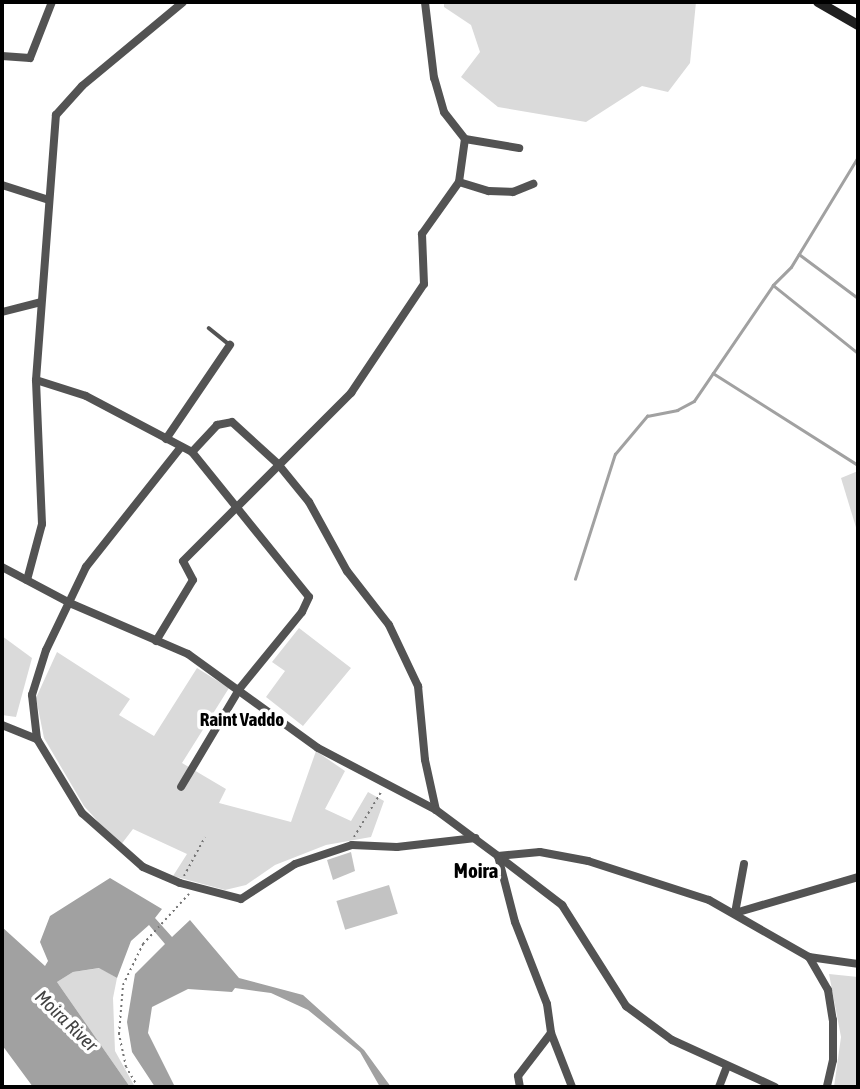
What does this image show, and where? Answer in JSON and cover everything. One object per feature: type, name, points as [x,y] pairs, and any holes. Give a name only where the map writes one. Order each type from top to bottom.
[{"type":"main road","points":[[818,2],[858,25]]},
{"type":"street","points":[[2,56],[30,58],[52,2]]},
{"type":"street","points":[[27,580],[42,524],[36,380],[46,199],[56,115],[82,86],[183,2]]},
{"type":"street","points":[[425,2],[434,78],[444,112],[466,139],[519,148]]},
{"type":"street","points":[[156,641],[193,580],[183,561],[351,393],[385,347],[424,284],[422,234],[459,182],[466,139]]},
{"type":"street","points":[[459,182],[489,191],[513,192],[533,184]]},
{"type":"street","points":[[2,185],[46,199]]},
{"type":"street","points":[[2,312],[41,302]]},
{"type":"street","points":[[166,439],[229,345]]},
{"type":"street","points":[[36,380],[86,396],[192,452],[309,597],[302,612],[240,688],[181,787]]},
{"type":"street","points":[[192,452],[217,425],[232,422],[278,464],[309,502],[347,571],[389,625],[418,687],[425,760],[436,810]]},
{"type":"street","points":[[181,447],[86,567],[72,604],[46,650],[32,695],[37,739],[82,813],[143,867],[194,888],[241,899],[296,864],[352,845],[397,847],[476,838]]},
{"type":"street","points":[[2,567],[72,604],[188,654],[240,688],[317,748],[436,810],[562,905],[626,1006],[672,1040],[775,1087]]},
{"type":"street","points":[[2,725],[37,739]]},
{"type":"street","points":[[498,856],[540,852],[588,861],[709,900],[809,957],[858,964]]},
{"type":"street","points":[[498,856],[515,922],[547,1004],[551,1032],[572,1087]]},
{"type":"street","points":[[735,914],[744,864]]},
{"type":"street","points":[[735,914],[858,877]]},
{"type":"street","points":[[809,957],[828,990],[834,1020],[827,1087]]},
{"type":"street","points":[[520,1087],[518,1076],[551,1032]]},
{"type":"street","points":[[719,1087],[727,1066]]},
{"type":"lane","points":[[209,328],[229,345]]},
{"type":"path","points":[[352,845],[356,827],[386,785]]},
{"type":"path","points":[[180,883],[205,837]]},
{"type":"path","points":[[138,1087],[126,1067],[119,1034],[123,985],[143,944],[194,888]]},
{"type":"shaded area","points":[[444,2],[696,2],[690,63],[668,92],[642,86],[586,122],[498,107],[461,77],[480,52],[471,25],[444,7]]},
{"type":"shaded area","points":[[858,471],[858,534],[841,478]]},
{"type":"shaded area","points":[[299,628],[351,668],[303,726],[266,697],[285,671],[272,662]]},
{"type":"shaded area","points":[[2,636],[32,658],[16,717],[2,715]]},
{"type":"shaded area","points":[[57,652],[130,699],[119,715],[154,736],[197,668],[229,688],[182,763],[226,789],[219,803],[291,822],[316,751],[345,771],[325,809],[351,821],[368,792],[384,801],[371,837],[326,845],[275,865],[246,885],[225,890],[173,876],[187,854],[133,829],[120,846],[84,806],[44,738],[36,698]]},
{"type":"shaded area","points":[[100,968],[117,978],[113,998],[115,1051],[135,1087],[130,1087],[57,982],[73,972]]},
{"type":"shaded area","points":[[829,974],[858,977],[858,1087],[834,1087],[841,1037]]},
{"type":"water","name":"Moira River","points":[[110,878],[162,909],[155,918],[172,937],[190,920],[239,978],[303,995],[364,1050],[391,1087],[380,1087],[360,1052],[308,1010],[271,993],[235,988],[232,992],[188,989],[152,1007],[148,1033],[175,1087],[155,1087],[132,1052],[127,1022],[135,974],[165,944],[149,925],[131,941],[117,978],[99,968],[73,972],[57,982],[130,1087],[33,1087],[2,1045],[2,927],[45,966],[48,961],[40,942],[50,916]]},
{"type":"building","points":[[351,852],[355,871],[333,880],[327,860]]},
{"type":"building","points":[[389,885],[398,914],[345,930],[336,901]]},
{"type":"waterway","points":[[575,579],[615,454],[647,416],[677,410],[694,401],[773,285],[791,267],[858,157]]},
{"type":"waterway","points":[[799,254],[858,298]]},
{"type":"waterway","points":[[773,285],[858,353]]},
{"type":"waterway","points":[[713,373],[858,465]]},
{"type":"district","name":"Raint Vaddo","points":[[242,720]]},
{"type":"district","name":"Moira","points":[[476,870]]}]
